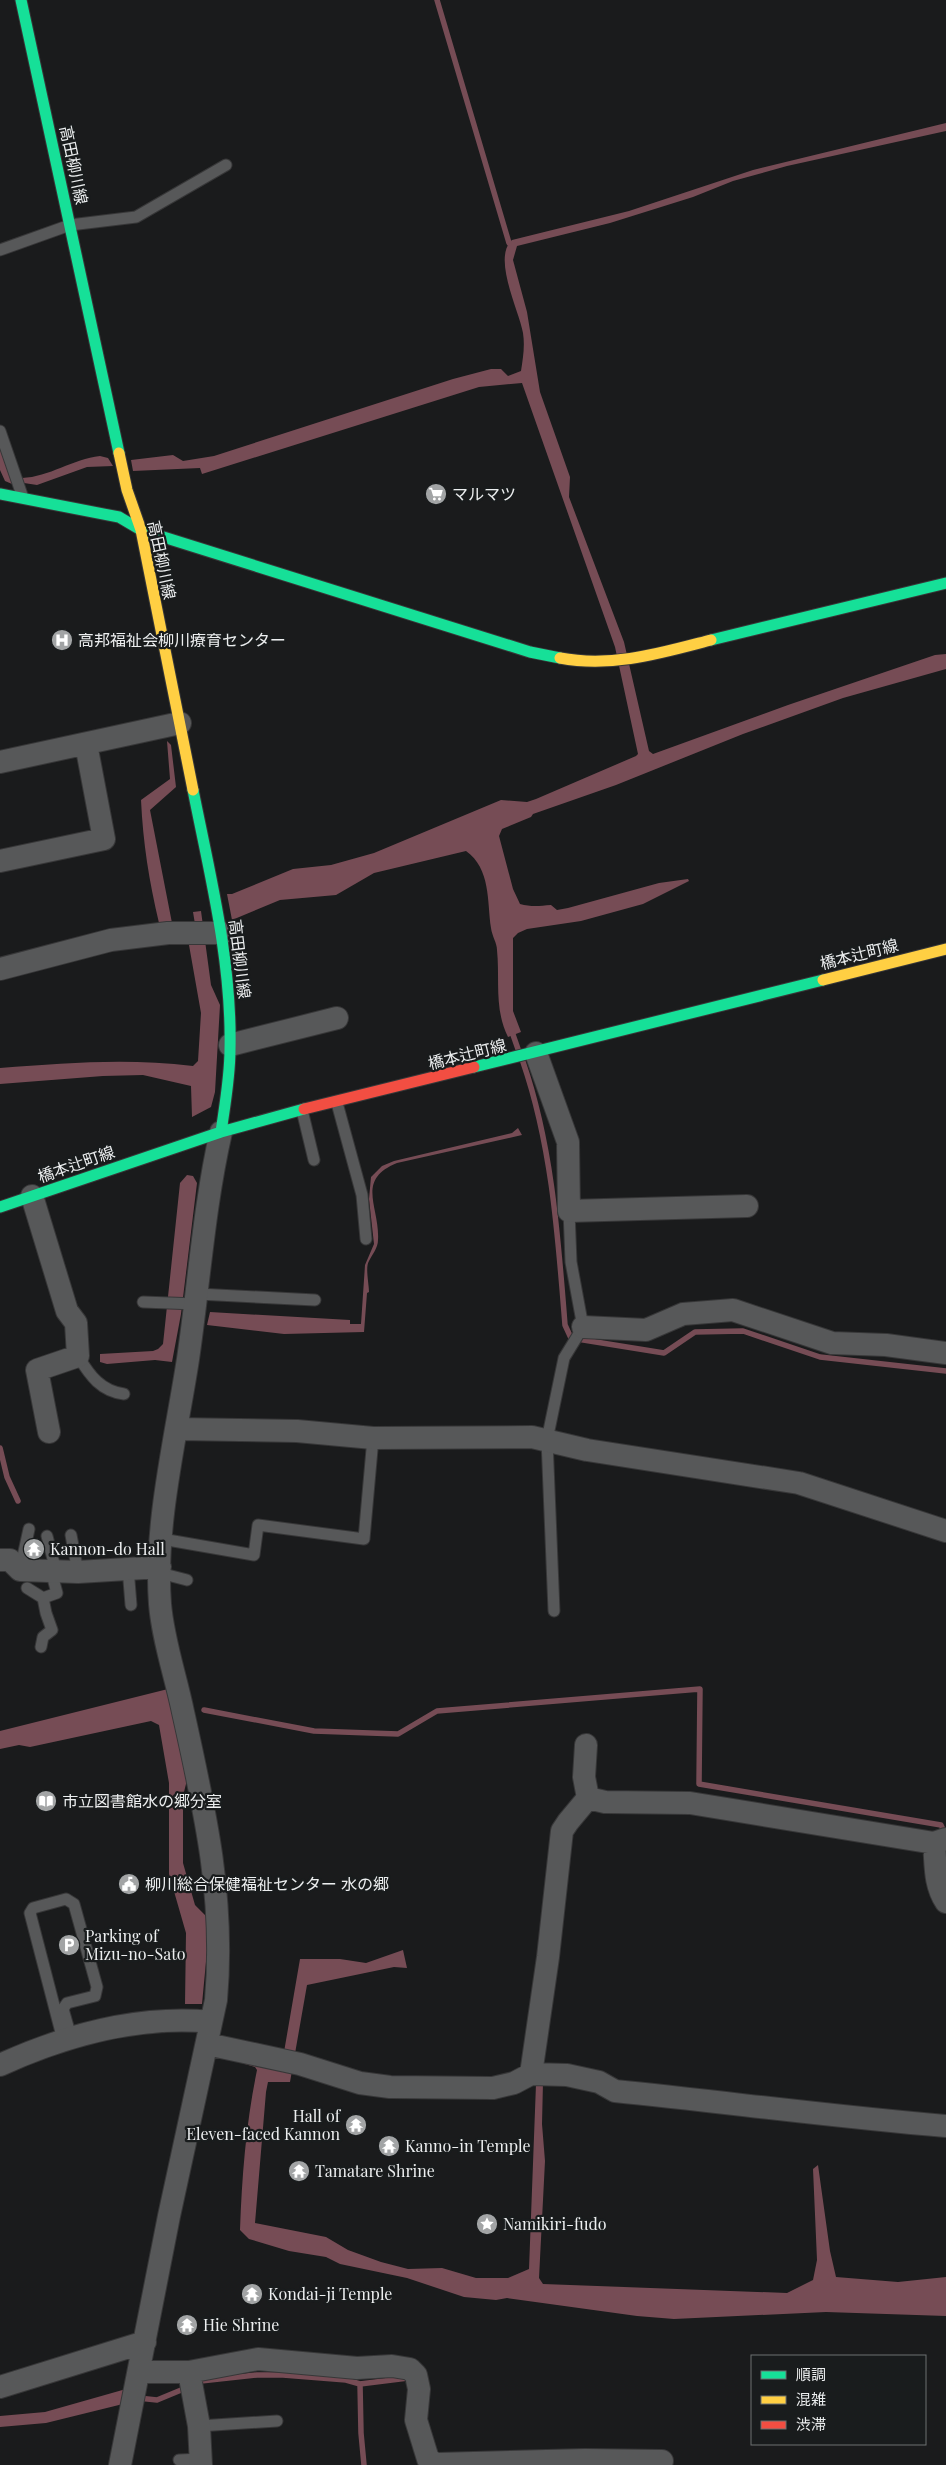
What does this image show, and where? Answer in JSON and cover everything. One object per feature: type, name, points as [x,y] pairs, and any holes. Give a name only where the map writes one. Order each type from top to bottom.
[{"type":"main road","name":"高田柳川線","points":[[21,0],[127,490],[140,530],[180,724],[214,933],[231,1014],[228,1101],[221,1132]]},
{"type":"main road","points":[[0,494],[23,496],[119,517],[140,530],[530,652],[581,660],[607,662],[647,656],[946,583]]},
{"type":"main road","name":"橋本辻町線","points":[[0,1206],[221,1132],[302,1110],[337,1103],[946,949]]},
{"type":"street","points":[[0,762],[180,724]]},
{"type":"street","points":[[0,861],[104,839],[86,744]]},
{"type":"street","points":[[0,969],[112,940],[168,932],[214,933]]},
{"type":"street","points":[[230,1045],[337,1018]]},
{"type":"street","points":[[536,1053],[568,1142],[569,1211],[746,1206]]},
{"type":"street","points":[[120,2465],[169,2216],[216,2000],[219,1952],[216,1881],[205,1806],[163,1625],[160,1570],[162,1539],[193,1300],[212,1171],[221,1132]]},
{"type":"street","points":[[32,1196],[67,1311],[76,1323],[78,1356],[37,1370],[49,1432]]},
{"type":"street","points":[[583,1327],[646,1330],[683,1314],[733,1310],[832,1343],[886,1345],[946,1353]]},
{"type":"street","points":[[177,1429],[297,1431],[373,1438],[532,1437],[587,1450],[799,1483],[946,1531]]},
{"type":"street","points":[[14,1566],[78,1572],[128,1568],[160,1570]]},
{"type":"street","points":[[586,1745],[584,1777],[588,1798]]},
{"type":"street","points":[[588,1798],[605,1802],[690,1803],[940,1841],[936,1878],[940,1892],[946,1902]]},
{"type":"street","points":[[531,2074],[548,1957],[562,1831],[588,1798]]},
{"type":"street","points":[[0,2064],[67,2038],[139,2022],[182,2019],[210,2022]]},
{"type":"street","points":[[207,2044],[300,2064],[360,2083],[390,2088],[493,2088],[514,2083],[531,2074],[567,2075],[599,2082],[615,2091],[782,2108],[861,2119],[946,2126]]},
{"type":"street","points":[[0,2387],[145,2342]]},
{"type":"street","points":[[135,2390],[190,2380],[258,2360],[357,2368],[392,2366],[410,2370],[416,2375],[419,2389],[416,2420],[428,2459],[437,2465],[584,2460],[662,2461]]},
{"type":"street","points":[[190,2380],[199,2426],[194,2461]]},
{"type":"lane","points":[[0,250],[70,225],[136,217],[226,165]]},
{"type":"lane","points":[[0,432],[23,496]]},
{"type":"lane","points":[[337,1103],[362,1195],[366,1238]]},
{"type":"lane","points":[[302,1110],[314,1160]]},
{"type":"lane","points":[[554,1611],[548,1440],[564,1358],[583,1327],[571,1262],[569,1211]]},
{"type":"lane","points":[[143,1302],[166,1304],[193,1300],[315,1300]]},
{"type":"lane","points":[[78,1356],[98,1384],[110,1392],[124,1394]]},
{"type":"lane","points":[[162,1539],[254,1555],[258,1525],[364,1539],[373,1438]]},
{"type":"lane","points":[[30,1529],[14,1566],[43,1598],[52,1630],[43,1637],[41,1647]]},
{"type":"lane","points":[[71,1535],[78,1572]]},
{"type":"lane","points":[[43,1598],[57,1593],[47,1536]]},
{"type":"lane","points":[[128,1568],[131,1605]]},
{"type":"lane","points":[[160,1570],[187,1580]]},
{"type":"lane","points":[[66,1899],[74,1904],[98,1987],[95,1996],[67,2003],[63,2009],[67,2038],[30,1913],[33,1908],[66,1899]]},
{"type":"lane","points":[[199,2426],[277,2421]]},
{"type":"shaded area","points":[[946,123],[946,131],[787,166],[733,181],[693,197],[610,223],[517,246],[513,260],[527,312],[540,392],[570,477],[569,497],[624,642],[649,751],[653,754],[788,705],[935,655],[946,654],[946,669],[843,698],[743,734],[616,785],[533,814],[531,817],[502,829],[499,836],[513,889],[520,904],[531,906],[551,905],[557,910],[659,883],[688,879],[689,881],[643,904],[581,921],[527,929],[518,933],[513,938],[513,1011],[521,1032],[508,1037],[499,1005],[497,947],[491,928],[484,876],[474,858],[466,851],[374,873],[336,895],[280,900],[232,920],[227,894],[232,894],[293,869],[331,865],[374,853],[501,800],[527,802],[536,799],[636,756],[638,754],[615,647],[522,383],[479,387],[202,474],[200,468],[133,471],[131,460],[173,455],[183,461],[214,456],[453,379],[491,369],[501,369],[508,376],[521,371],[524,347],[523,333],[508,285],[505,259],[507,248],[512,240],[629,211],[753,170]]},
{"type":"shaded area","points":[[0,443],[11,473],[12,484],[5,481],[0,470]]},
{"type":"shaded area","points":[[100,456],[108,458],[113,466],[87,467],[37,485],[24,483],[22,478],[42,475]]},
{"type":"shaded area","points":[[167,741],[171,745],[176,787],[150,810],[172,923],[195,924],[193,912],[201,911],[211,985],[220,1005],[215,1092],[211,1107],[192,1117],[191,1086],[143,1075],[103,1076],[0,1084],[0,1068],[120,1062],[193,1066],[198,1061],[201,1013],[189,945],[159,923],[149,877],[143,831],[141,800],[170,779]]},
{"type":"shaded area","points":[[518,1128],[522,1135],[397,1163],[384,1170],[377,1178],[373,1186],[372,1196],[378,1228],[378,1243],[367,1267],[369,1292],[367,1293],[364,1332],[284,1334],[207,1325],[210,1312],[350,1320],[350,1324],[361,1324],[365,1265],[374,1244],[369,1199],[371,1177],[382,1166],[394,1161],[512,1133]]},
{"type":"shaded area","points":[[187,1175],[193,1176],[197,1183],[181,1314],[172,1362],[155,1360],[107,1364],[100,1362],[100,1354],[153,1351],[163,1344],[180,1183]]},
{"type":"shaded area","points":[[168,1689],[188,1776],[183,1796],[183,1863],[195,1905],[207,1917],[209,1930],[202,2004],[185,2004],[186,1933],[169,1874],[169,1783],[159,1725],[151,1721],[30,1747],[19,1745],[0,1749],[0,1731]]},
{"type":"shaded area","points":[[403,1950],[407,1968],[394,1967],[307,1985],[290,2082],[268,2082],[255,2223],[326,2237],[348,2250],[408,2269],[442,2268],[476,2278],[508,2278],[529,2269],[536,2084],[543,2082],[542,2124],[545,2161],[539,2278],[543,2284],[787,2293],[813,2280],[817,2260],[813,2169],[818,2165],[830,2251],[836,2277],[898,2282],[946,2277],[946,2316],[826,2312],[674,2319],[637,2316],[507,2298],[496,2300],[464,2297],[407,2278],[340,2264],[326,2257],[289,2251],[249,2239],[240,2230],[247,2130],[257,2070],[255,2067],[225,2058],[284,2052],[300,1959],[340,1959],[366,1963]]},
{"type":"shaded area","points":[[126,2389],[123,2404],[46,2423],[0,2427],[0,2416],[45,2412]]},
{"type":"waterway","points":[[437,0],[509,243]]},
{"type":"waterway","points":[[511,1029],[518,1049]]},
{"type":"waterway","points":[[523,1062],[541,1126],[547,1159],[556,1225],[565,1325],[571,1338],[664,1353],[695,1332],[743,1331],[820,1357],[946,1371]]},
{"type":"waterway","points":[[0,1448],[7,1477],[18,1501]]},
{"type":"waterway","points":[[204,1710],[314,1731],[398,1734],[437,1711],[700,1689],[699,1784],[941,1825],[945,1834]]},
{"type":"waterway","points":[[201,2381],[257,2375],[283,2375],[346,2380],[360,2384],[408,2378]]},
{"type":"waterway","points":[[360,2384],[364,2465]]},
{"type":"waterway","points":[[138,2398],[157,2400],[186,2388]]},
{"type":"traffic: fast","points":[[21,0],[119,453]]},
{"type":"traffic: fast","points":[[0,494],[119,517],[141,530],[530,652],[560,658]]},
{"type":"traffic: fast","points":[[711,640],[946,583]]},
{"type":"traffic: fast","points":[[193,790],[219,919],[230,1016],[230,1059],[221,1132]]},
{"type":"traffic: fast","points":[[474,1067],[823,980]]},
{"type":"traffic: fast","points":[[0,1207],[221,1132],[304,1109]]},
{"type":"traffic: slow","points":[[119,453],[127,490],[141,530],[193,790]]},
{"type":"traffic: slow","points":[[560,658],[579,661],[636,658],[711,640]]},
{"type":"traffic: slow","points":[[823,980],[946,949]]},
{"type":"traffic: jam","points":[[304,1109],[474,1067]]},
{"type":"place","name":"マルマツ","points":[[436,494]]},
{"type":"place","name":"高邦福祉会柳川療育センター","points":[[62,640]]},
{"type":"place","name":"Kannon-do Hall","points":[[34,1549]]},
{"type":"place","name":"市立図書館水の郷分室","points":[[46,1801]]},
{"type":"place","name":"柳川総合保健福祉センター 水の郷","points":[[129,1884]]},
{"type":"place","name":"Parking of Mizu-no-Sato","points":[[69,1945]]},
{"type":"place","name":"Hall of Eleven-faced Kannon","points":[[356,2125]]},
{"type":"place","name":"Kanno-in Temple","points":[[389,2146]]},
{"type":"place","name":"Tamatare Shrine","points":[[299,2171]]},
{"type":"place","name":"Namikiri-fudo","points":[[487,2224]]},
{"type":"place","name":"Kondai-ji Temple","points":[[252,2294]]},
{"type":"place","name":"Hie Shrine","points":[[187,2325]]}]
